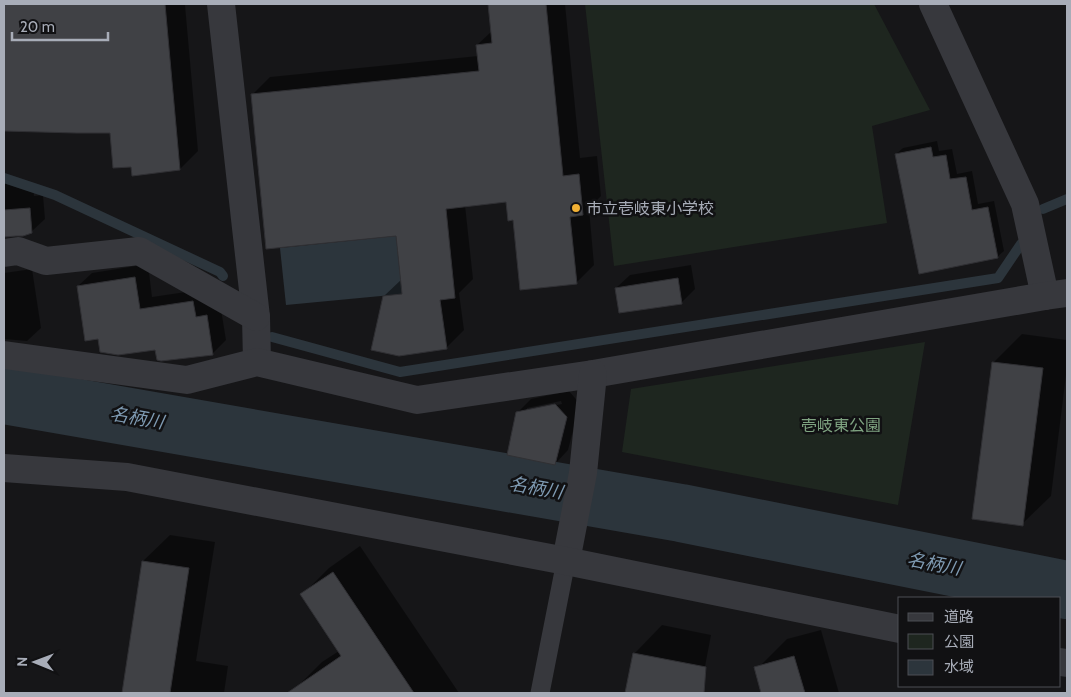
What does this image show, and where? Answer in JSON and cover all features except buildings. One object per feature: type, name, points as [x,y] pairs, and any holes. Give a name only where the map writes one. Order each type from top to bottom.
[{"type":"street","points":[[221,4],[256,317],[256,362]]},
{"type":"street","points":[[4,354],[187,380],[256,362],[417,400],[593,374],[1056,295],[1025,204],[933,4]]},
{"type":"street","points":[[4,253],[18,251],[46,261],[139,251],[256,317]]},
{"type":"street","points":[[566,561],[582,472],[593,374]]},
{"type":"street","points":[[4,468],[127,477],[566,561],[898,629]]},
{"type":"lane","points":[[540,693],[566,561]]},
{"type":"green space","points":[[585,4],[874,4],[930,110],[872,126],[887,223],[614,266]]},
{"type":"green space","name":"壱岐東公園","points":[[925,342],[898,505],[622,452],[631,389]]},
{"type":"water","points":[[396,236],[402,294],[286,305],[280,248]]},
{"type":"waterway","points":[[4,178],[55,195],[220,272],[223,276]]},
{"type":"waterway","points":[[1043,209],[1067,199]]},
{"type":"waterway","points":[[272,337],[400,372],[998,278],[1021,244]]},
{"type":"waterway","name":"名柄川","points":[[4,395],[681,513],[1067,590]]},
{"type":"place","name":"市立壱岐東小学校","points":[[576,208]]}]
